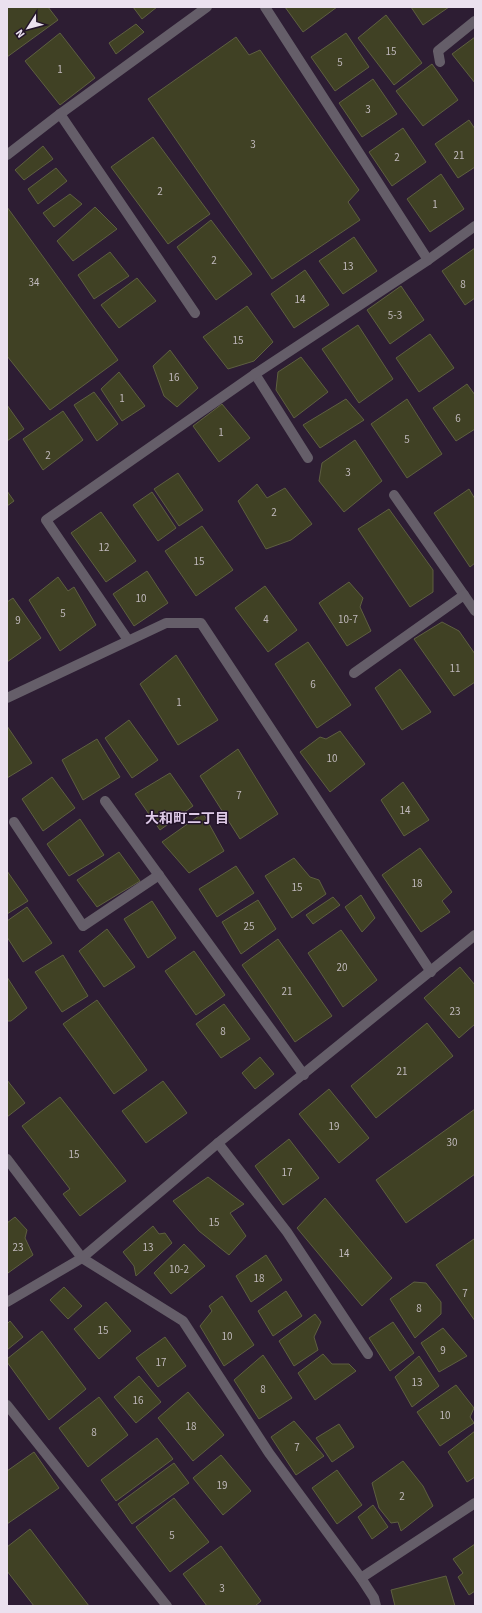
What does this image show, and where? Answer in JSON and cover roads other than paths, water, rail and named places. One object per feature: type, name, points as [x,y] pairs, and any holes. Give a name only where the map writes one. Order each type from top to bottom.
[{"type":"street","points":[[7,155],[60,114],[207,7]]},
{"type":"street","points":[[265,7],[428,260]]},
{"type":"street","points":[[440,62],[438,50],[475,21]]},
{"type":"street","points":[[60,114],[195,313]]},
{"type":"street","points":[[128,640],[46,520],[255,374],[428,260],[475,226]]},
{"type":"street","points":[[255,374],[308,458]]},
{"type":"street","points":[[394,495],[475,611]]},
{"type":"street","points":[[354,673],[464,596]]},
{"type":"street","points":[[7,698],[166,623],[201,623],[431,972]]},
{"type":"street","points":[[105,801],[304,1075]]},
{"type":"street","points":[[14,822],[83,926],[159,875]]},
{"type":"street","points":[[7,1302],[82,1258],[218,1143],[304,1075],[475,935]]},
{"type":"street","points":[[218,1143],[287,1232],[368,1354]]},
{"type":"street","points":[[7,1159],[82,1258],[183,1321],[269,1453],[361,1578],[374,1598],[376,1606]]},
{"type":"street","points":[[7,1405],[167,1606]]},
{"type":"street","points":[[361,1578],[475,1503]]},
{"type":"district","name":"大和町二丁目","points":[[187,819]]}]
